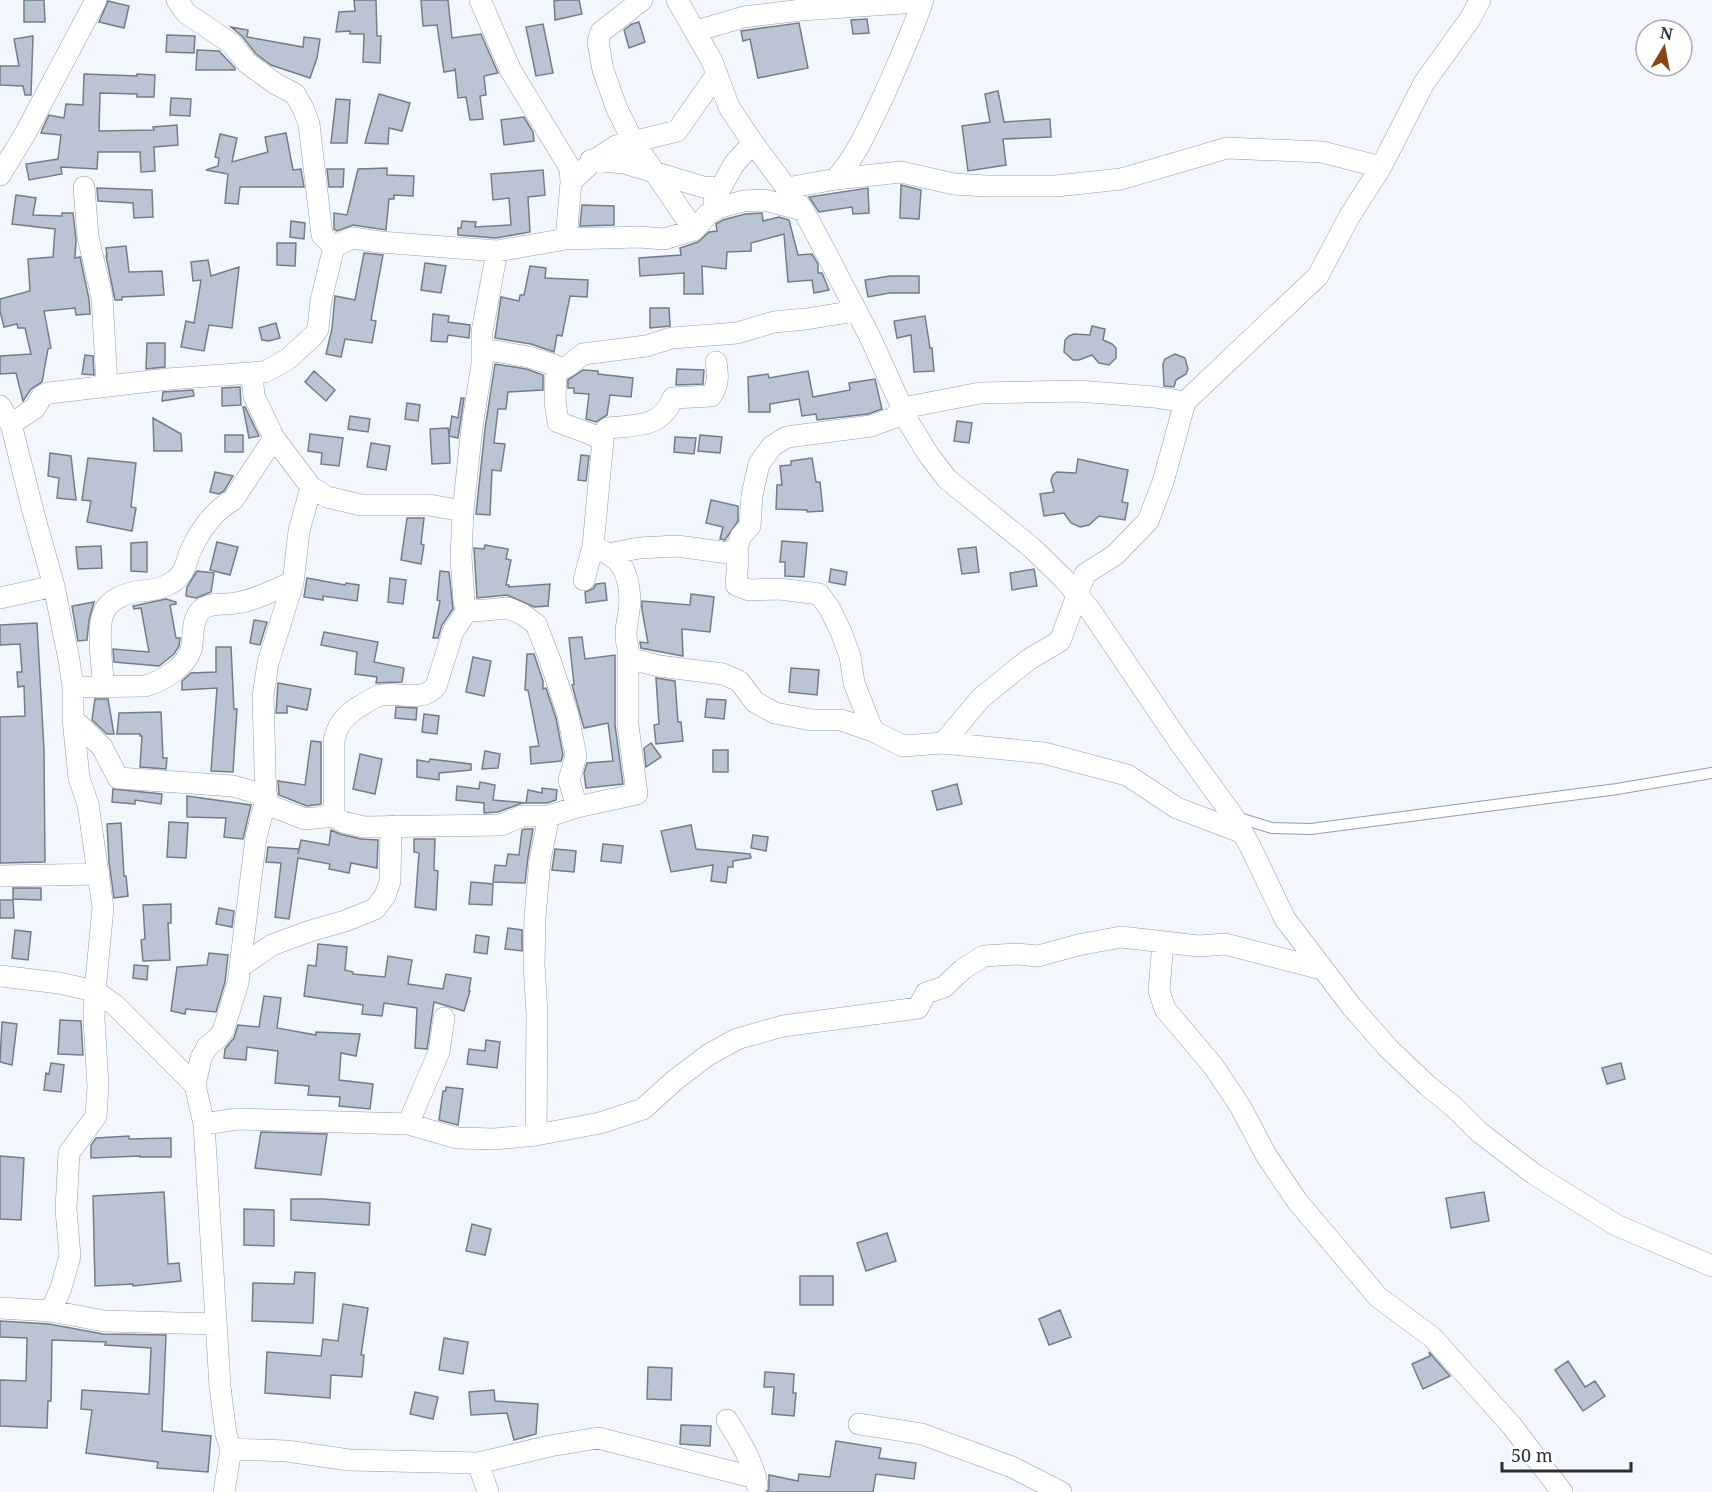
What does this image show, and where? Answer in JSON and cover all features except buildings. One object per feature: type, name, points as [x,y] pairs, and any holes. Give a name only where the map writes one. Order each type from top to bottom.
[{"type":"street","points":[[0,175],[25,134],[96,0]]},
{"type":"street","points":[[177,0],[186,13],[232,44],[248,63],[276,84],[296,93],[309,124],[322,235],[334,247]]},
{"type":"street","points":[[480,0],[511,71],[570,168],[566,239]]},
{"type":"street","points":[[642,0],[601,32],[598,42],[603,70],[617,108],[633,141],[694,230]]},
{"type":"street","points":[[677,0],[696,31],[717,74],[729,107],[803,210],[869,335],[909,423],[928,454],[947,479],[1031,547],[1077,594],[1118,649],[1180,743],[1238,824],[1285,919],[1322,969],[1388,1048],[1504,1152],[1616,1225],[1712,1266]]},
{"type":"street","points":[[696,31],[744,18],[801,10],[903,3],[915,0]]},
{"type":"street","points":[[836,179],[847,166],[867,132],[911,36],[923,0]]},
{"type":"street","points":[[943,743],[981,698],[1028,660],[1060,641],[1084,574],[1115,555],[1148,521],[1163,482],[1185,402],[1318,276],[1349,217],[1381,167],[1424,83],[1470,19],[1480,0]]},
{"type":"street","points":[[571,182],[592,161],[616,146],[677,131],[717,74]]},
{"type":"street","points":[[51,1311],[70,1256],[66,1209],[69,1153],[96,1116],[98,1086],[94,1019],[103,908],[88,804],[80,778],[73,719],[73,687],[54,586],[5,415],[35,408],[42,396],[49,393],[168,379],[252,375],[265,372],[288,359],[318,329],[323,290],[334,247],[352,238],[497,251],[566,239],[640,237],[664,239],[694,230],[708,214],[734,164],[753,143]]},
{"type":"street","points":[[787,188],[836,179],[901,172],[954,184],[1056,186],[1121,180],[1227,148],[1322,152],[1381,167]]},
{"type":"street","points":[[561,155],[592,161],[624,163],[655,170],[703,186],[720,188]]},
{"type":"street","points":[[84,187],[88,237],[102,297],[107,385]]},
{"type":"street","points":[[708,214],[718,208],[743,201],[764,200],[803,210]]},
{"type":"street","points":[[497,251],[482,332],[483,349],[463,511],[461,557],[464,602],[467,608],[474,611],[508,608],[536,624],[568,715],[576,756],[569,772],[569,780],[577,807]]},
{"type":"street","points":[[556,371],[568,366],[583,354],[646,346],[672,338],[737,333],[774,322],[855,311]]},
{"type":"street","points":[[483,349],[536,359],[554,365],[558,422],[603,441]]},
{"type":"street","points":[[584,580],[601,550],[604,432],[608,428],[650,424],[669,409],[673,398],[711,396],[716,390],[718,379],[716,362]]},
{"type":"street","points":[[252,375],[254,396],[273,438],[311,486],[327,498],[361,505],[429,505],[463,511]]},
{"type":"street","points":[[873,731],[854,683],[850,656],[841,632],[830,609],[819,594],[780,589],[749,590],[736,585],[737,547],[741,536],[750,526],[752,495],[759,464],[772,446],[787,437],[871,426],[893,418],[903,408],[980,393],[1078,391],[1154,397],[1185,402]]},
{"type":"street","points":[[104,687],[101,631],[103,614],[107,607],[127,593],[166,586],[183,572],[198,537],[211,517],[233,500],[273,438]]},
{"type":"street","points":[[311,486],[299,531],[293,582],[268,663],[263,696],[266,804],[305,819],[334,816],[342,822],[364,827],[501,825],[522,816],[549,816],[577,807],[637,794],[628,725],[628,658],[625,637],[630,602],[629,592],[621,564],[601,550]]},
{"type":"street","points":[[601,550],[677,546],[728,553],[737,547]]},
{"type":"street","points":[[73,687],[145,686],[161,680],[185,662],[190,651],[196,616],[202,609],[210,605],[251,600],[293,582]]},
{"type":"street","points":[[0,598],[54,586]]},
{"type":"street","points":[[334,816],[336,729],[346,716],[378,696],[423,695],[432,692],[453,632],[460,624],[467,608]]},
{"type":"street","points":[[628,658],[659,666],[723,674],[739,681],[755,702],[775,713],[811,720],[841,720],[873,731],[903,746],[943,743],[1044,753],[1127,775],[1177,808],[1238,824]]},
{"type":"street","points":[[73,719],[102,747],[118,778],[233,786],[267,796]]},
{"type":"street","points":[[224,1492],[231,1449],[226,1434],[223,1410],[204,1124],[195,1085],[201,1058],[207,1047],[224,1031],[240,967],[256,837],[267,796]]},
{"type":"street","points":[[536,1135],[537,1014],[534,964],[540,860],[549,816]]},
{"type":"street","points":[[240,967],[272,945],[375,909],[385,896],[390,881],[392,826]]},
{"type":"street","points":[[0,876],[99,874]]},
{"type":"street","points":[[204,1124],[237,1119],[408,1124],[457,1138],[495,1139],[536,1135],[600,1122],[643,1109],[708,1055],[737,1039],[783,1026],[918,1008],[926,993],[944,987],[963,969],[984,957],[1016,954],[1038,956],[1121,937],[1198,946],[1226,944],[1322,969]]},
{"type":"street","points":[[1163,942],[1159,991],[1165,1009],[1214,1067],[1297,1202],[1378,1297],[1432,1337],[1512,1426],[1562,1492]]},
{"type":"street","points":[[0,976],[59,983],[95,992],[115,1005],[195,1085]]},
{"type":"street","points":[[408,1124],[439,1052],[444,1018]]},
{"type":"street","points":[[0,1308],[51,1311],[104,1321],[216,1324]]},
{"type":"street","points":[[728,1419],[740,1441],[757,1485]]},
{"type":"street","points":[[858,1424],[922,1434],[1012,1467],[1061,1492]]},
{"type":"street","points":[[231,1449],[287,1452],[349,1460],[478,1463],[550,1446],[598,1438],[757,1485]]},
{"type":"street","points":[[478,1463],[488,1492]]},
{"type":"lane","points":[[1238,824],[1311,829],[1617,789],[1712,773]]}]
